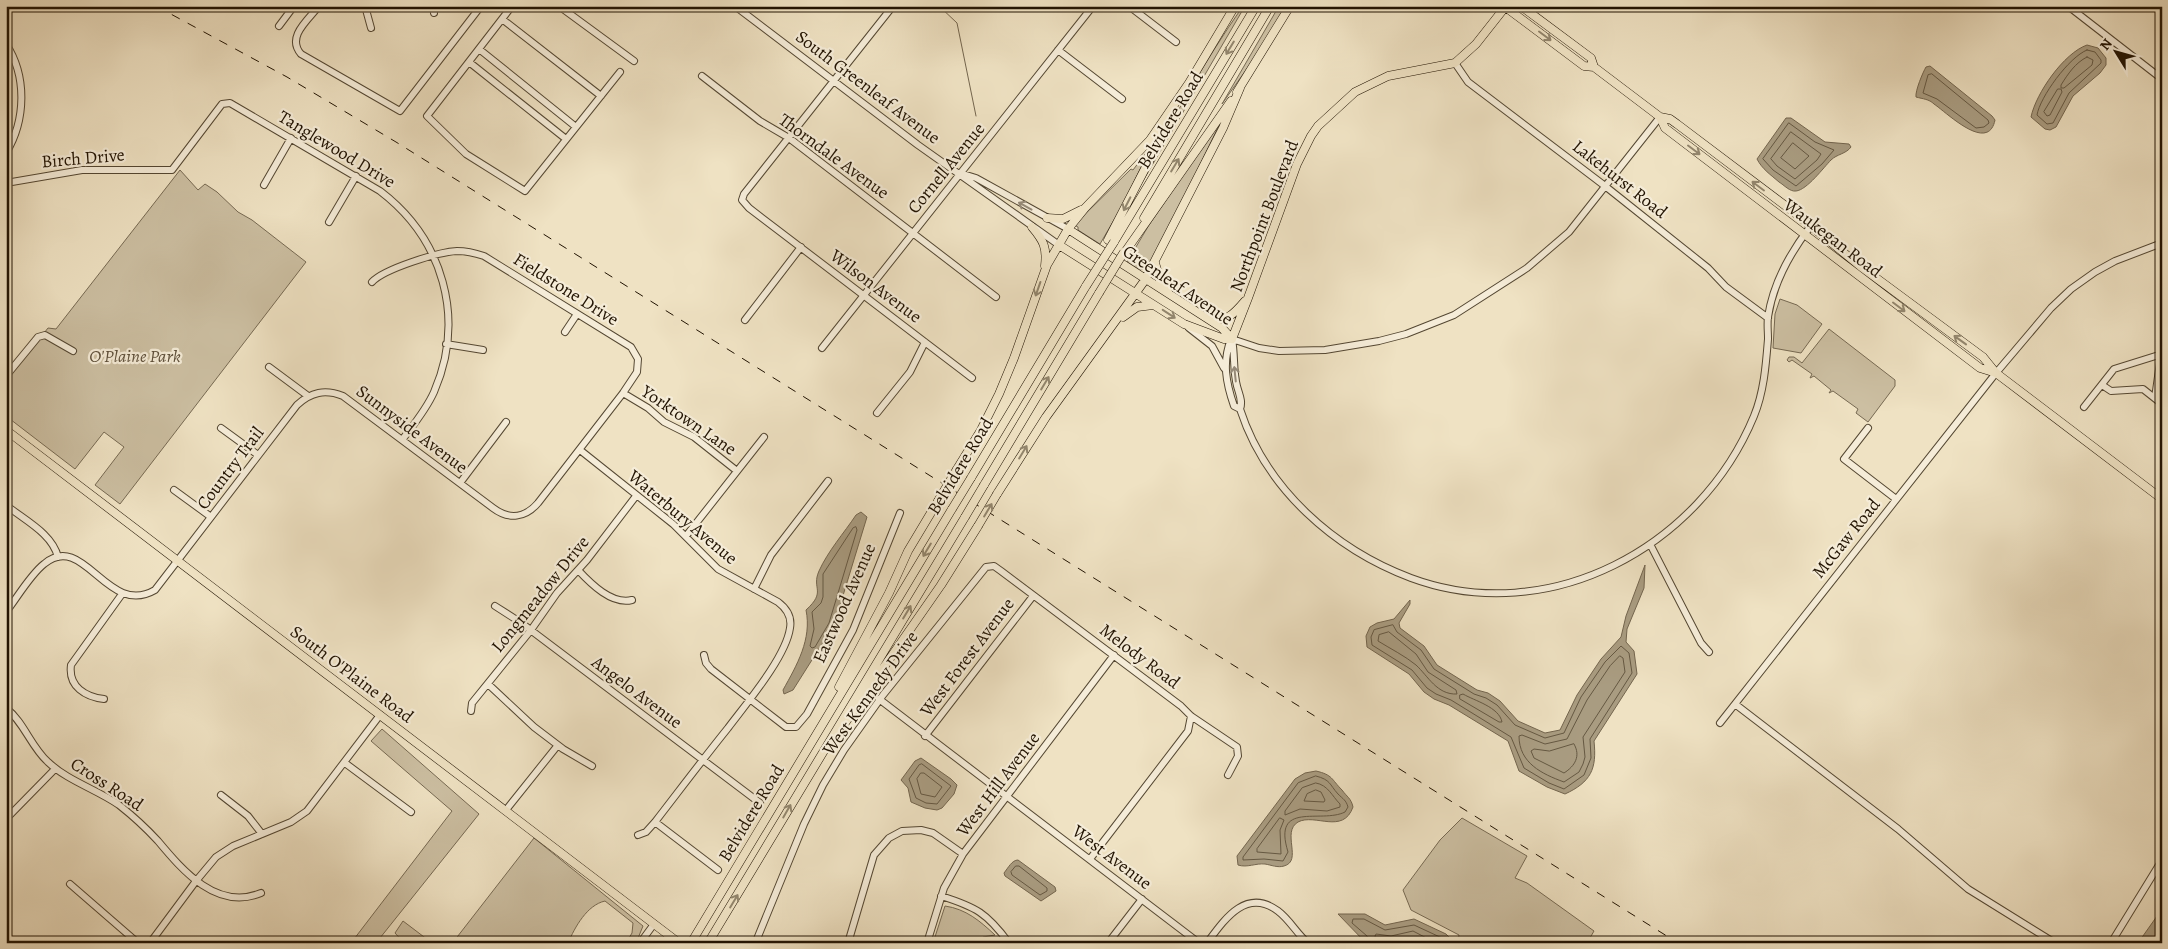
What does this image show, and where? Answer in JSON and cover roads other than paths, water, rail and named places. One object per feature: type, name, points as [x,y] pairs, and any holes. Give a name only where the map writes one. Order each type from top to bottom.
[{"type":"main road","points":[[798,763],[889,593],[908,551],[981,430],[1014,358],[1044,273],[1068,229],[1085,208],[1150,140],[1236,6]]},
{"type":"main road","name":"Belvidere Road","points":[[691,943],[971,478],[1111,241],[1256,6]]},
{"type":"main road","name":"Belvidere Road","points":[[708,943],[1270,6]]},
{"type":"main road","points":[[1124,252],[1240,88],[1290,6]]},
{"type":"main road","name":"Waukegan Road","points":[[1522,6],[1529,9],[1590,58],[1594,66],[1660,117],[1670,119],[1677,124],[1799,216],[1810,227],[1860,266],[1984,357],[1996,373],[2162,499]]},
{"type":"main road","points":[[1455,63],[1467,54],[1505,7]]},
{"type":"main road","name":"Waukegan Road","points":[[1505,7],[1584,66],[1594,66]]},
{"type":"main road","name":"Northpoint Boulevard","points":[[1232,339],[1297,164],[1311,136],[1323,121],[1355,92],[1388,76],[1455,63]]},
{"type":"main road","points":[[1111,241],[1189,82]]},
{"type":"main road","points":[[802,786],[941,585],[1046,417],[1145,280],[1223,128],[1240,88]]},
{"type":"main road","name":"Waukegan Road","points":[[1660,117],[1665,128],[1804,235],[1980,368],[1996,373]]},
{"type":"main road","points":[[1047,218],[1055,220],[1068,218],[1085,208]]},
{"type":"main road","points":[[1032,228],[1043,240],[1046,248],[1044,273]]},
{"type":"main road","name":"Greenleaf Avenue","points":[[1068,229],[1172,298],[1222,328],[1232,339]]},
{"type":"main road","name":"Greenleaf Avenue","points":[[1059,245],[1184,324],[1224,339],[1232,339]]},
{"type":"main road","points":[[1155,263],[1161,283],[1172,298]]},
{"type":"main road","points":[[1205,318],[1220,321],[1229,318],[1248,298]]},
{"type":"main road","points":[[1114,325],[1137,307],[1154,305]]},
{"type":"main road","name":"South O'Plaine Road","points":[[6,430],[679,943]]},
{"type":"main road","points":[[667,933],[669,943]]},
{"type":"street","points":[[279,26],[294,6]]},
{"type":"street","points":[[319,6],[296,37],[301,54],[400,111],[481,6]]},
{"type":"street","points":[[366,6],[371,28]]},
{"type":"street","points":[[512,6],[427,116],[466,154],[525,191],[620,72]]},
{"type":"street","points":[[559,6],[634,61]]},
{"type":"street","name":"South Greenleaf Avenue","points":[[736,6],[1032,228],[1059,245]]},
{"type":"street","points":[[788,138],[893,6]]},
{"type":"street","name":"Cornell Avenue","points":[[822,348],[1093,6]]},
{"type":"street","points":[[1129,6],[1176,42]]},
{"type":"street","points":[[2068,6],[2162,78]]},
{"type":"street","points":[[502,19],[601,96]]},
{"type":"street","points":[[6,44],[20,78],[22,101],[18,126],[6,153]]},
{"type":"street","points":[[479,49],[576,127]]},
{"type":"street","points":[[1058,50],[1122,99]]},
{"type":"street","points":[[469,62],[566,139]]},
{"type":"street","name":"Lakehurst Road","points":[[1455,63],[1468,82],[1605,186],[1708,268],[1726,287],[1768,318]]},
{"type":"street","name":"Thorndale Avenue","points":[[702,76],[760,121],[788,138],[996,298]]},
{"type":"street","name":"Tanglewood Drive","points":[[163,170],[172,170],[222,104],[230,103],[356,176],[380,191],[401,208],[422,232],[435,256],[447,300],[448,322],[440,375],[434,393],[422,414],[402,440]]},
{"type":"street","points":[[1232,339],[1259,348],[1306,352],[1379,341],[1446,318],[1502,286],[1527,268],[1569,232],[1660,117]]},
{"type":"street","points":[[264,185],[291,138]]},
{"type":"street","name":"Wilson Avenue","points":[[788,138],[742,197],[743,203],[972,378]]},
{"type":"street","name":"Birch Drive","points":[[6,183],[82,170],[163,170]]},
{"type":"street","name":"South Greenleaf Avenue","points":[[959,173],[976,178],[1068,229]]},
{"type":"street","points":[[329,222],[356,176]]},
{"type":"street","points":[[1184,324],[1212,346],[1223,365],[1234,406],[1240,409],[1272,470],[1311,517],[1362,556],[1383,567],[1416,580],[1451,588],[1496,593],[1542,589],[1600,572],[1632,556],[1667,533],[1718,481],[1734,456],[1754,415],[1764,379],[1768,318],[1782,271],[1810,227]]},
{"type":"street","name":"McGaw Road","points":[[1720,723],[1996,373],[2051,308],[2071,289],[2115,260],[2162,243]]},
{"type":"street","points":[[745,320],[802,247]]},
{"type":"street","name":"Fieldstone Drive","points":[[372,282],[385,272],[435,256],[457,251],[484,256],[631,347],[638,359],[637,372],[580,450]]},
{"type":"street","points":[[566,332],[577,314]]},
{"type":"street","points":[[6,376],[38,337],[45,336],[73,350]]},
{"type":"street","points":[[1226,379],[1226,353],[1232,339]]},
{"type":"street","points":[[1232,339],[1235,354],[1235,376],[1242,404],[1240,409]]},
{"type":"street","points":[[877,413],[910,372],[925,342]]},
{"type":"street","points":[[446,344],[483,350]]},
{"type":"street","points":[[2084,407],[2114,369],[2161,354],[2155,398]]},
{"type":"street","points":[[269,367],[308,396]]},
{"type":"street","points":[[2102,385],[2111,391],[2143,390],[2162,404]]},
{"type":"street","name":"Sunnyside Avenue","points":[[308,396],[328,391],[343,396],[460,484],[505,515],[514,516],[528,513],[538,504],[580,450]]},
{"type":"street","name":"Yorktown Lane","points":[[623,393],[648,408],[664,422],[694,437],[737,471]]},
{"type":"street","name":"Country Trail","points":[[122,594],[140,596],[155,590],[297,405],[308,396]]},
{"type":"street","points":[[460,484],[506,422]]},
{"type":"street","points":[[221,428],[258,455]]},
{"type":"street","points":[[1868,428],[1844,459],[1896,499]]},
{"type":"street","points":[[686,536],[764,437]]},
{"type":"street","name":"Waterbury Avenue","points":[[580,450],[686,536],[718,569],[782,605],[788,613],[790,624],[786,640],[771,670],[750,699]]},
{"type":"street","points":[[754,589],[772,555],[828,481]]},
{"type":"street","points":[[174,490],[211,517]]},
{"type":"street","name":"Longmeadow Drive","points":[[471,710],[472,703],[531,630],[557,593],[578,570],[636,496]]},
{"type":"street","points":[[6,505],[48,538],[55,547],[58,556]]},
{"type":"street","name":"Eastwood Avenue","points":[[750,699],[789,728],[801,724],[853,630],[900,512]]},
{"type":"street","points":[[1650,544],[1701,643],[1709,652]]},
{"type":"street","points":[[6,612],[44,564],[58,556],[68,557],[80,562],[122,594],[71,665],[74,685],[90,697],[104,699]]},
{"type":"street","name":"West Kennedy Drive","points":[[751,943],[757,939],[791,854],[823,785],[844,750],[879,699],[983,570],[986,567],[994,566],[1001,571]]},
{"type":"street","points":[[578,570],[604,593],[617,600],[625,602],[632,600]]},
{"type":"street","name":"Melody Road","points":[[1001,571],[1181,706],[1191,716],[1237,747],[1238,756],[1228,774]]},
{"type":"street","name":"West Forest Avenue","points":[[925,736],[1033,596]]},
{"type":"street","name":"Angelo Avenue","points":[[495,606],[531,630],[760,802]]},
{"type":"street","points":[[638,835],[646,832],[655,822],[750,699],[711,669],[706,664],[704,655]]},
{"type":"street","name":"West Hill Avenue","points":[[927,943],[941,896],[962,854],[1114,655]]},
{"type":"street","points":[[488,684],[534,727],[558,745],[592,766]]},
{"type":"street","name":"West Avenue","points":[[879,699],[925,736],[1007,796],[1199,943]]},
{"type":"street","points":[[1735,704],[1898,829],[1968,889],[2055,943]]},
{"type":"street","name":"Cross Road","points":[[6,708],[36,750],[55,769],[119,805],[145,827],[178,866],[196,881],[210,890],[225,896],[243,897],[262,892]]},
{"type":"street","points":[[150,943],[216,857],[227,850],[291,822],[307,810],[380,715]]},
{"type":"street","points":[[1090,859],[1188,731],[1191,716]]},
{"type":"street","points":[[506,810],[558,745]]},
{"type":"street","points":[[345,763],[411,812]]},
{"type":"street","points":[[6,820],[55,769]]},
{"type":"street","points":[[221,795],[248,816],[262,834]]},
{"type":"street","points":[[655,822],[718,870]]},
{"type":"street","points":[[848,943],[874,854],[889,838],[902,831],[920,830],[933,833],[962,854]]},
{"type":"street","points":[[2110,943],[2162,860]]},
{"type":"street","points":[[70,884],[138,943]]},
{"type":"street","points":[[941,896],[981,911],[995,923],[1009,943]]},
{"type":"street","points":[[1108,943],[1142,899]]},
{"type":"street","points":[[1207,943],[1231,912],[1247,905],[1262,904],[1279,912],[1308,943]]},
{"type":"street","points":[[640,943],[654,924]]},
{"type":"water","points":[[2087,45],[2098,48],[2106,58],[2106,65],[2100,73],[2073,96],[2056,127],[2050,130],[2045,129],[2031,117],[2039,97],[2060,65],[2078,49]]},
{"type":"water","points":[[1930,66],[1992,116],[1995,120],[1991,129],[1984,133],[1966,128],[1930,101],[1916,97],[1923,73],[1926,67]]},
{"type":"water","points":[[1786,118],[1791,118],[1825,142],[1849,144],[1851,147],[1833,158],[1810,183],[1796,191],[1789,189],[1779,182],[1764,169],[1757,159]]},
{"type":"water","points":[[861,512],[867,517],[834,625],[793,690],[784,694],[783,690],[802,652],[807,631],[806,610],[816,598],[819,571],[836,542],[856,515]]},
{"type":"water","points":[[1645,565],[1644,588],[1627,629],[1626,642],[1634,651],[1637,674],[1594,741],[1595,751],[1590,774],[1581,785],[1565,794],[1547,787],[1519,771],[1508,741],[1449,705],[1434,699],[1424,692],[1409,674],[1367,647],[1366,636],[1370,627],[1377,623],[1394,619],[1410,600],[1410,604],[1399,623],[1400,628],[1424,646],[1437,665],[1477,690],[1488,693],[1500,701],[1518,721],[1545,733],[1560,730],[1577,695],[1601,659],[1621,637],[1626,616]]},
{"type":"water","points":[[921,758],[957,785],[954,794],[942,808],[937,810],[925,808],[911,802],[908,788],[901,780],[915,761]]},
{"type":"water","points":[[1316,771],[1326,774],[1331,778],[1350,800],[1353,807],[1348,815],[1343,820],[1336,822],[1305,820],[1298,822],[1291,832],[1292,858],[1284,866],[1277,867],[1265,864],[1238,865],[1237,856],[1295,779],[1305,773]]},
{"type":"water","points":[[1018,860],[1055,887],[1056,891],[1041,901],[1005,876],[1004,873],[1010,865]]},
{"type":"water","points":[[2162,909],[2162,943],[2138,943]]},
{"type":"water","points":[[1338,914],[1365,914],[1385,925],[1414,919],[1446,934],[1450,938],[1447,943],[1366,943]]},
{"type":"waterway","points":[[939,6],[957,23],[976,116]]},
{"type":"railway","points":[[156,6],[287,77],[396,142],[1678,943]]},
{"type":"park label","name":"O'Plaine Park","points":[[135,356]]}]
